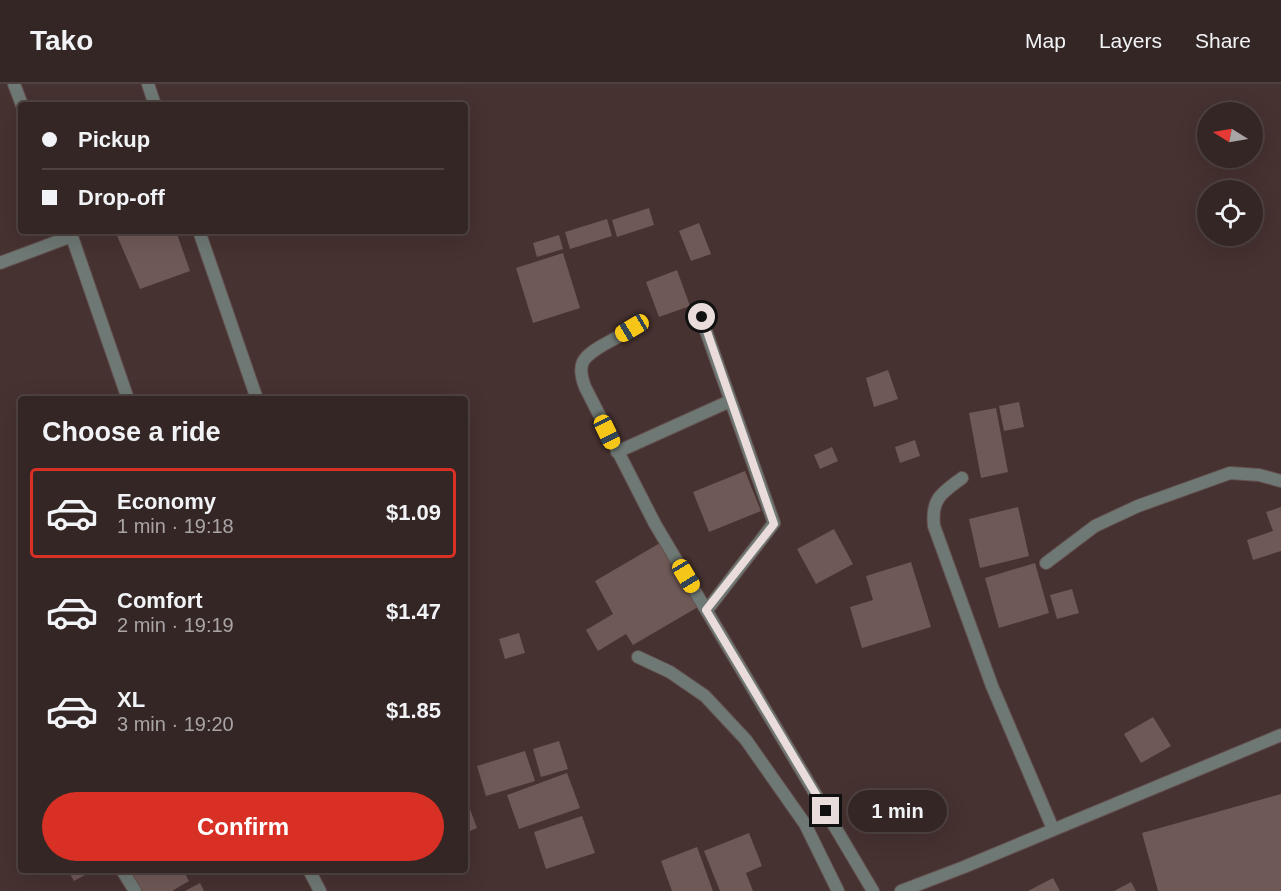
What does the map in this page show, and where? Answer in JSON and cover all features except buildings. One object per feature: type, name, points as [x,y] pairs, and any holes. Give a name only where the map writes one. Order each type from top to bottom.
[{"type":"street","points":[[14,84],[21,102]]},
{"type":"street","points":[[148,84],[154,102]]},
{"type":"street","points":[[0,263],[69,234]]},
{"type":"street","points":[[71,234],[127,396]]},
{"type":"street","points":[[200,234],[256,396]]},
{"type":"street","points":[[702,317],[774,524],[706,610]]},
{"type":"street","points":[[632,328],[586,356],[581,366],[585,387],[655,524],[873,891]]},
{"type":"street","points":[[617,452],[730,401]]},
{"type":"street","points":[[1046,563],[1095,526],[1138,506],[1230,473],[1259,474],[1281,481]]},
{"type":"street","points":[[962,478],[939,495],[933,515],[934,526],[992,686],[1053,829]]},
{"type":"street","points":[[638,657],[670,672],[705,696],[746,740],[805,824],[838,891]]},
{"type":"street","points":[[901,891],[1281,736]]},
{"type":"street","points":[[124,873],[135,891]]},
{"type":"street","points":[[311,873],[320,891]]},
{"type":"route","points":[[702,317],[774,524],[706,610],[826,811]]}]
